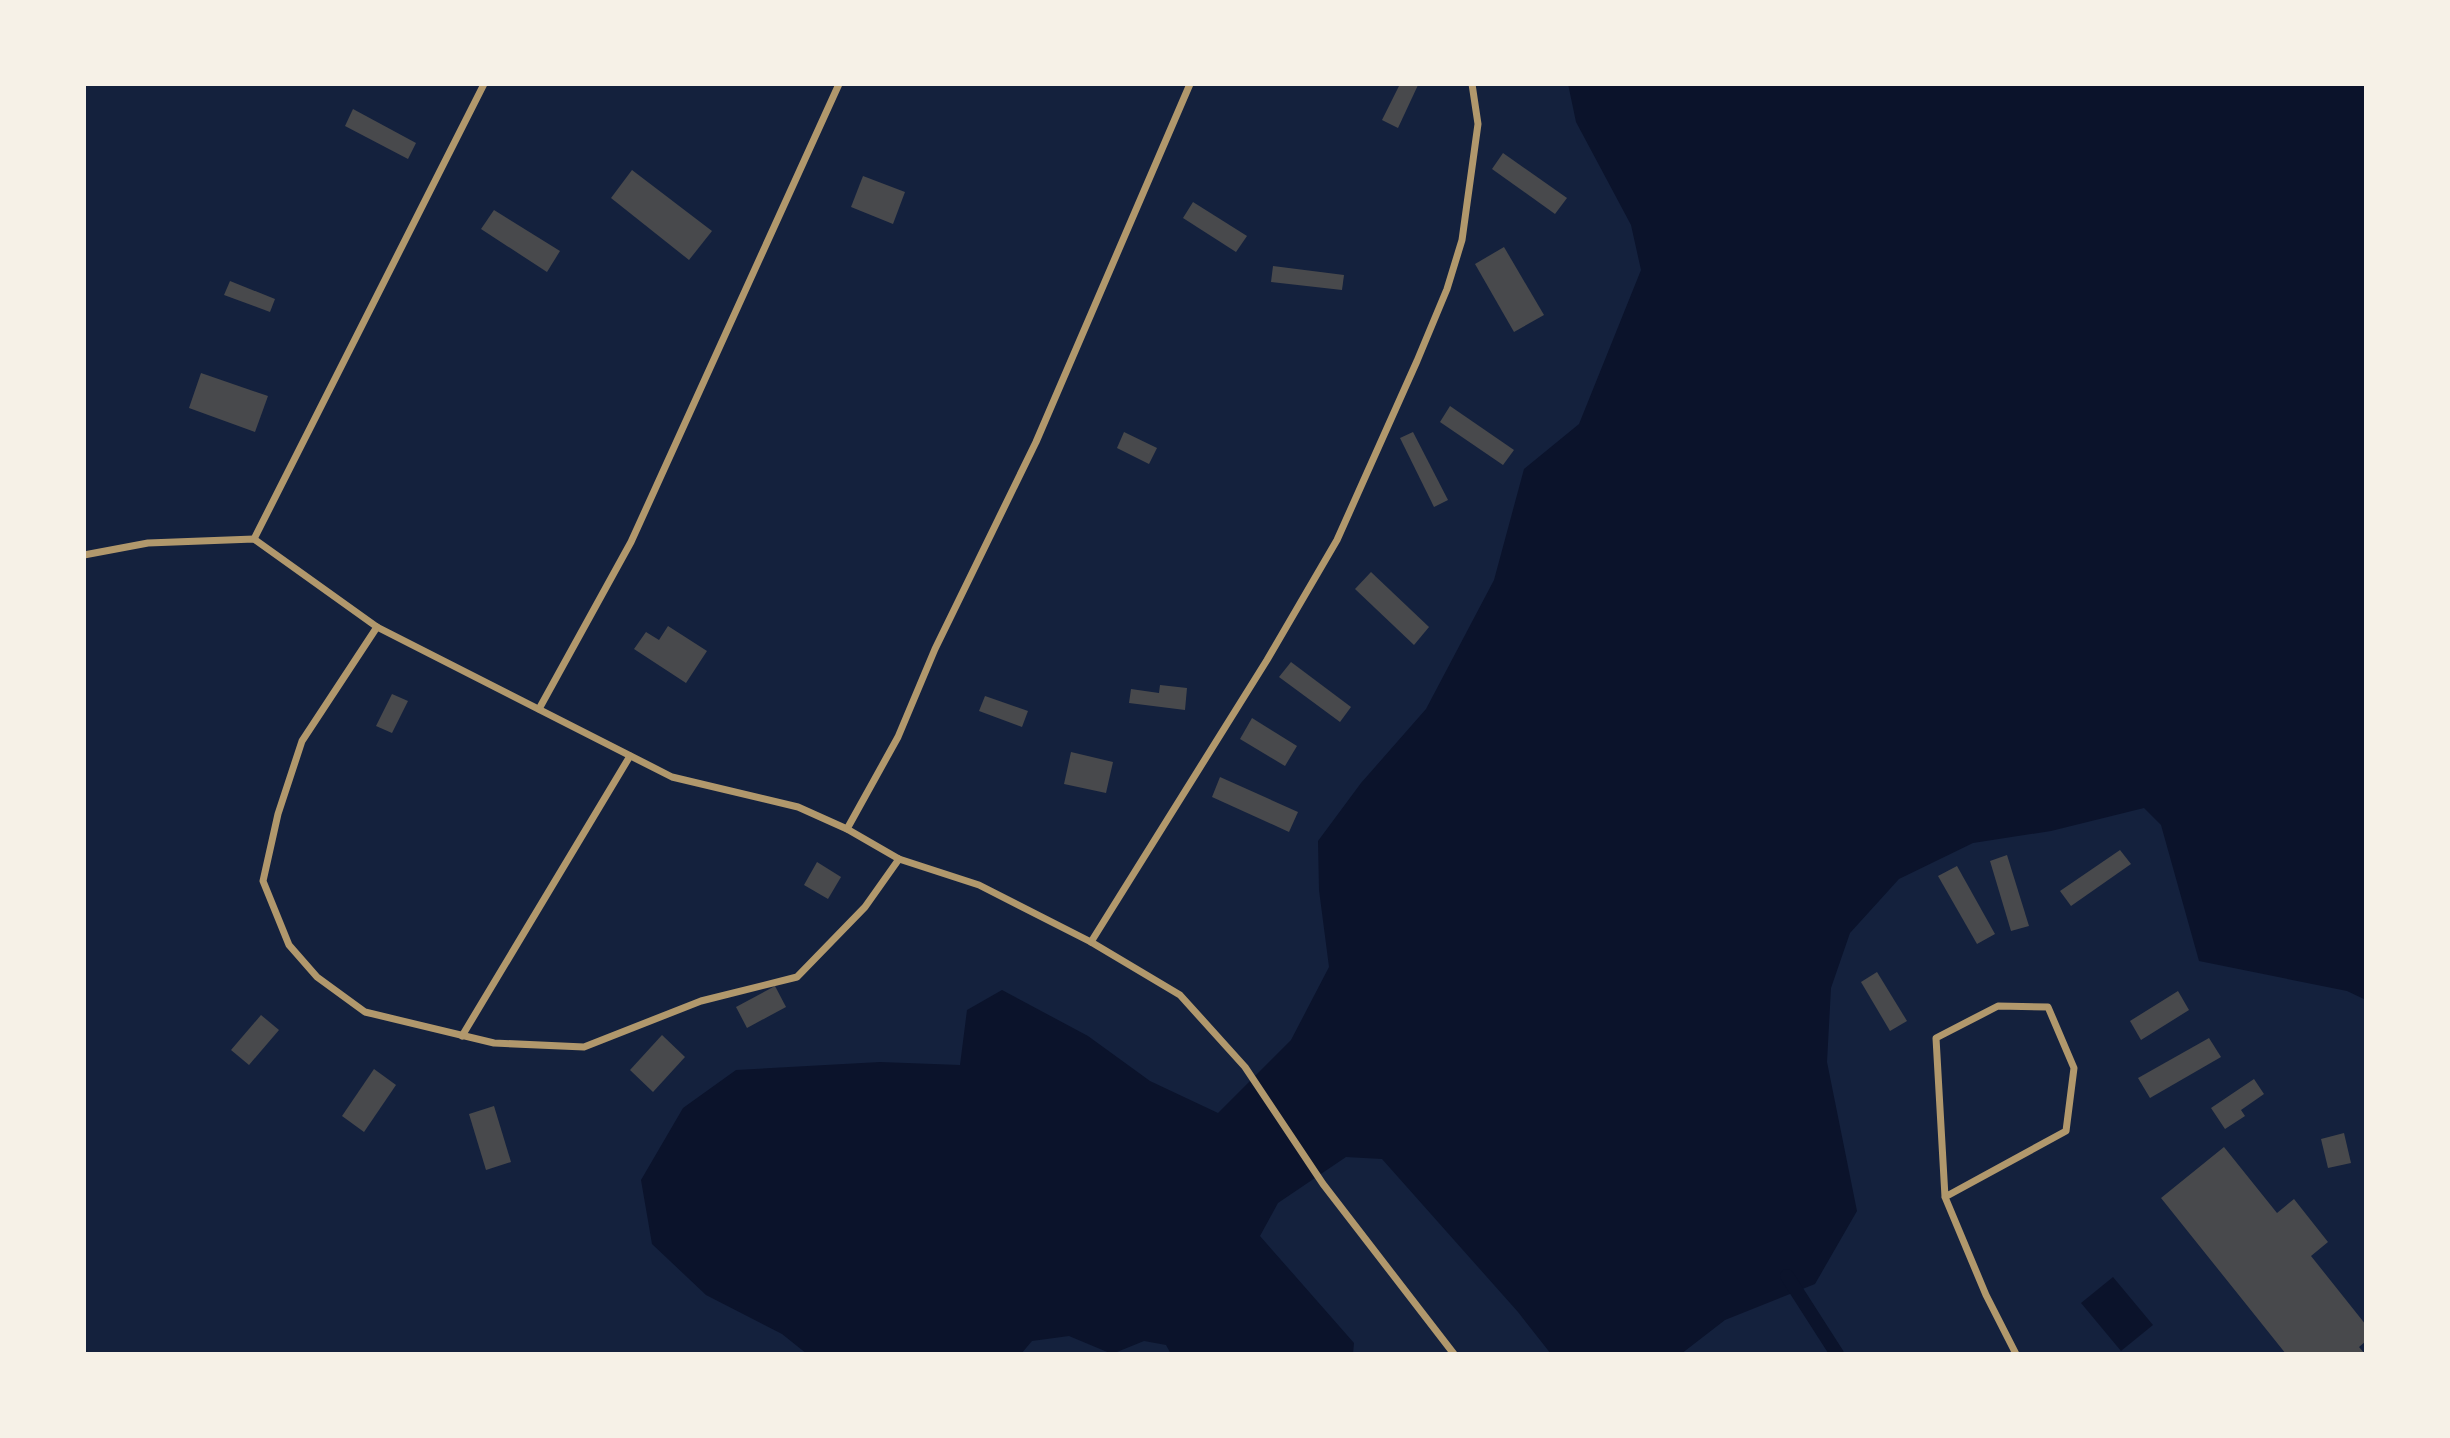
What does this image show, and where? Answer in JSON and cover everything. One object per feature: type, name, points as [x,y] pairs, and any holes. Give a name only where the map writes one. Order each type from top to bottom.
[{"type":"street","points":[[254,539],[484,84]]},
{"type":"street","points":[[539,709],[631,542],[839,84]]},
{"type":"street","points":[[847,829],[898,737],[934,649],[1036,442],[1190,84]]},
{"type":"street","points":[[1091,942],[1267,660],[1337,540],[1417,361],[1447,289],[1462,240],[1478,124],[1472,84]]},
{"type":"street","points":[[84,555],[148,543],[254,539],[377,626],[672,777],[798,807],[847,829],[899,859],[979,885],[1091,942],[1180,995],[1245,1067],[1323,1184],[1454,1354]]},
{"type":"street","points":[[377,626],[302,741],[278,814],[263,881],[289,945],[317,978],[365,1012],[494,1043],[584,1047],[701,1001],[797,977],[865,907],[899,859]]},
{"type":"street","points":[[462,1036],[630,756]]},
{"type":"street","points":[[1945,1197],[2066,1131],[2074,1068],[2048,1007],[1998,1006],[1936,1038],[1945,1197],[1986,1295],[2016,1354]]},
{"type":"water","points":[[1568,84],[2366,84],[2366,1000],[2347,991],[2199,961],[2161,825],[2144,808],[2051,831],[1973,843],[1899,879],[1850,933],[1831,988],[1827,1062],[1857,1211],[1815,1284],[1725,1320],[1681,1354],[1551,1354],[1518,1312],[1382,1159],[1346,1157],[1278,1203],[1260,1236],[1354,1343],[1353,1354],[1171,1354],[1166,1345],[1144,1341],[1112,1354],[1069,1336],[1032,1341],[1021,1354],[807,1354],[782,1334],[706,1295],[652,1244],[641,1180],[683,1108],[736,1070],[880,1062],[960,1065],[967,1010],[1002,990],[1088,1036],[1150,1081],[1218,1113],[1291,1040],[1329,967],[1319,890],[1318,841],[1361,783],[1426,709],[1494,580],[1524,469],[1579,424],[1641,270],[1631,225],[1576,122]]},
{"type":"water","points":[[2113,1277],[2153,1325],[2121,1351],[2081,1303]]},
{"type":"building","points":[[1400,84],[1418,85],[1398,128],[1382,120]]},
{"type":"building","points":[[353,109],[416,143],[408,159],[345,126]]},
{"type":"building","points":[[1503,153],[1567,198],[1555,214],[1492,169]]},
{"type":"building","points":[[632,170],[712,231],[689,260],[611,198]]},
{"type":"building","points":[[863,176],[905,192],[893,224],[851,207]]},
{"type":"building","points":[[1193,202],[1247,236],[1236,252],[1183,218]]},
{"type":"building","points":[[494,210],[560,251],[547,272],[481,229]]},
{"type":"building","points":[[1504,247],[1544,315],[1514,332],[1475,264]]},
{"type":"building","points":[[1273,266],[1344,275],[1342,290],[1271,282]]},
{"type":"building","points":[[230,281],[275,299],[270,312],[224,295]]},
{"type":"building","points":[[201,373],[268,396],[255,432],[189,408]]},
{"type":"building","points":[[1450,406],[1514,450],[1503,465],[1440,422]]},
{"type":"building","points":[[1124,432],[1157,448],[1149,464],[1117,448]]},
{"type":"building","points":[[1413,432],[1448,500],[1434,507],[1400,438]]},
{"type":"building","points":[[1371,572],[1429,627],[1414,645],[1355,589]]},
{"type":"building","points":[[668,626],[707,651],[686,683],[634,649],[646,632],[659,640]]},
{"type":"building","points":[[1291,662],[1351,707],[1340,722],[1279,677]]},
{"type":"building","points":[[1160,685],[1187,688],[1185,710],[1129,703],[1131,689],[1159,693]]},
{"type":"building","points":[[392,694],[408,701],[392,733],[376,726]]},
{"type":"building","points":[[985,696],[1028,711],[1022,727],[979,711]]},
{"type":"building","points":[[1252,718],[1297,746],[1285,766],[1240,739]]},
{"type":"building","points":[[1071,752],[1113,762],[1106,793],[1064,784]]},
{"type":"building","points":[[1220,777],[1298,812],[1289,832],[1212,797]]},
{"type":"building","points":[[2120,850],[2131,864],[2071,906],[2060,891]]},
{"type":"building","points":[[2007,855],[2029,926],[2011,931],[1990,861]]},
{"type":"building","points":[[817,862],[841,877],[828,899],[804,885]]},
{"type":"building","points":[[1957,866],[1995,934],[1977,944],[1938,876]]},
{"type":"building","points":[[1877,972],[1907,1021],[1890,1031],[1861,982]]},
{"type":"building","points":[[775,986],[786,1007],[747,1028],[736,1007]]},
{"type":"building","points":[[2178,991],[2189,1010],[2141,1040],[2130,1021]]},
{"type":"building","points":[[261,1015],[279,1030],[249,1065],[231,1050]]},
{"type":"building","points":[[662,1035],[685,1057],[653,1092],[630,1070]]},
{"type":"building","points":[[2209,1038],[2221,1057],[2150,1098],[2138,1078]]},
{"type":"building","points":[[374,1069],[396,1085],[364,1132],[342,1116]]},
{"type":"building","points":[[2254,1079],[2264,1094],[2241,1110],[2245,1116],[2225,1129],[2211,1108]]},
{"type":"building","points":[[494,1106],[511,1162],[486,1170],[469,1114]]},
{"type":"building","points":[[2344,1133],[2351,1163],[2328,1168],[2321,1139]]},
{"type":"building","points":[[2224,1147],[2277,1213],[2294,1199],[2328,1242],[2311,1256],[2366,1325],[2366,1341],[2359,1347],[2365,1354],[2286,1354],[2161,1198]]},
{"type":"waterway","points":[[1787,1276],[1837,1354]]}]
